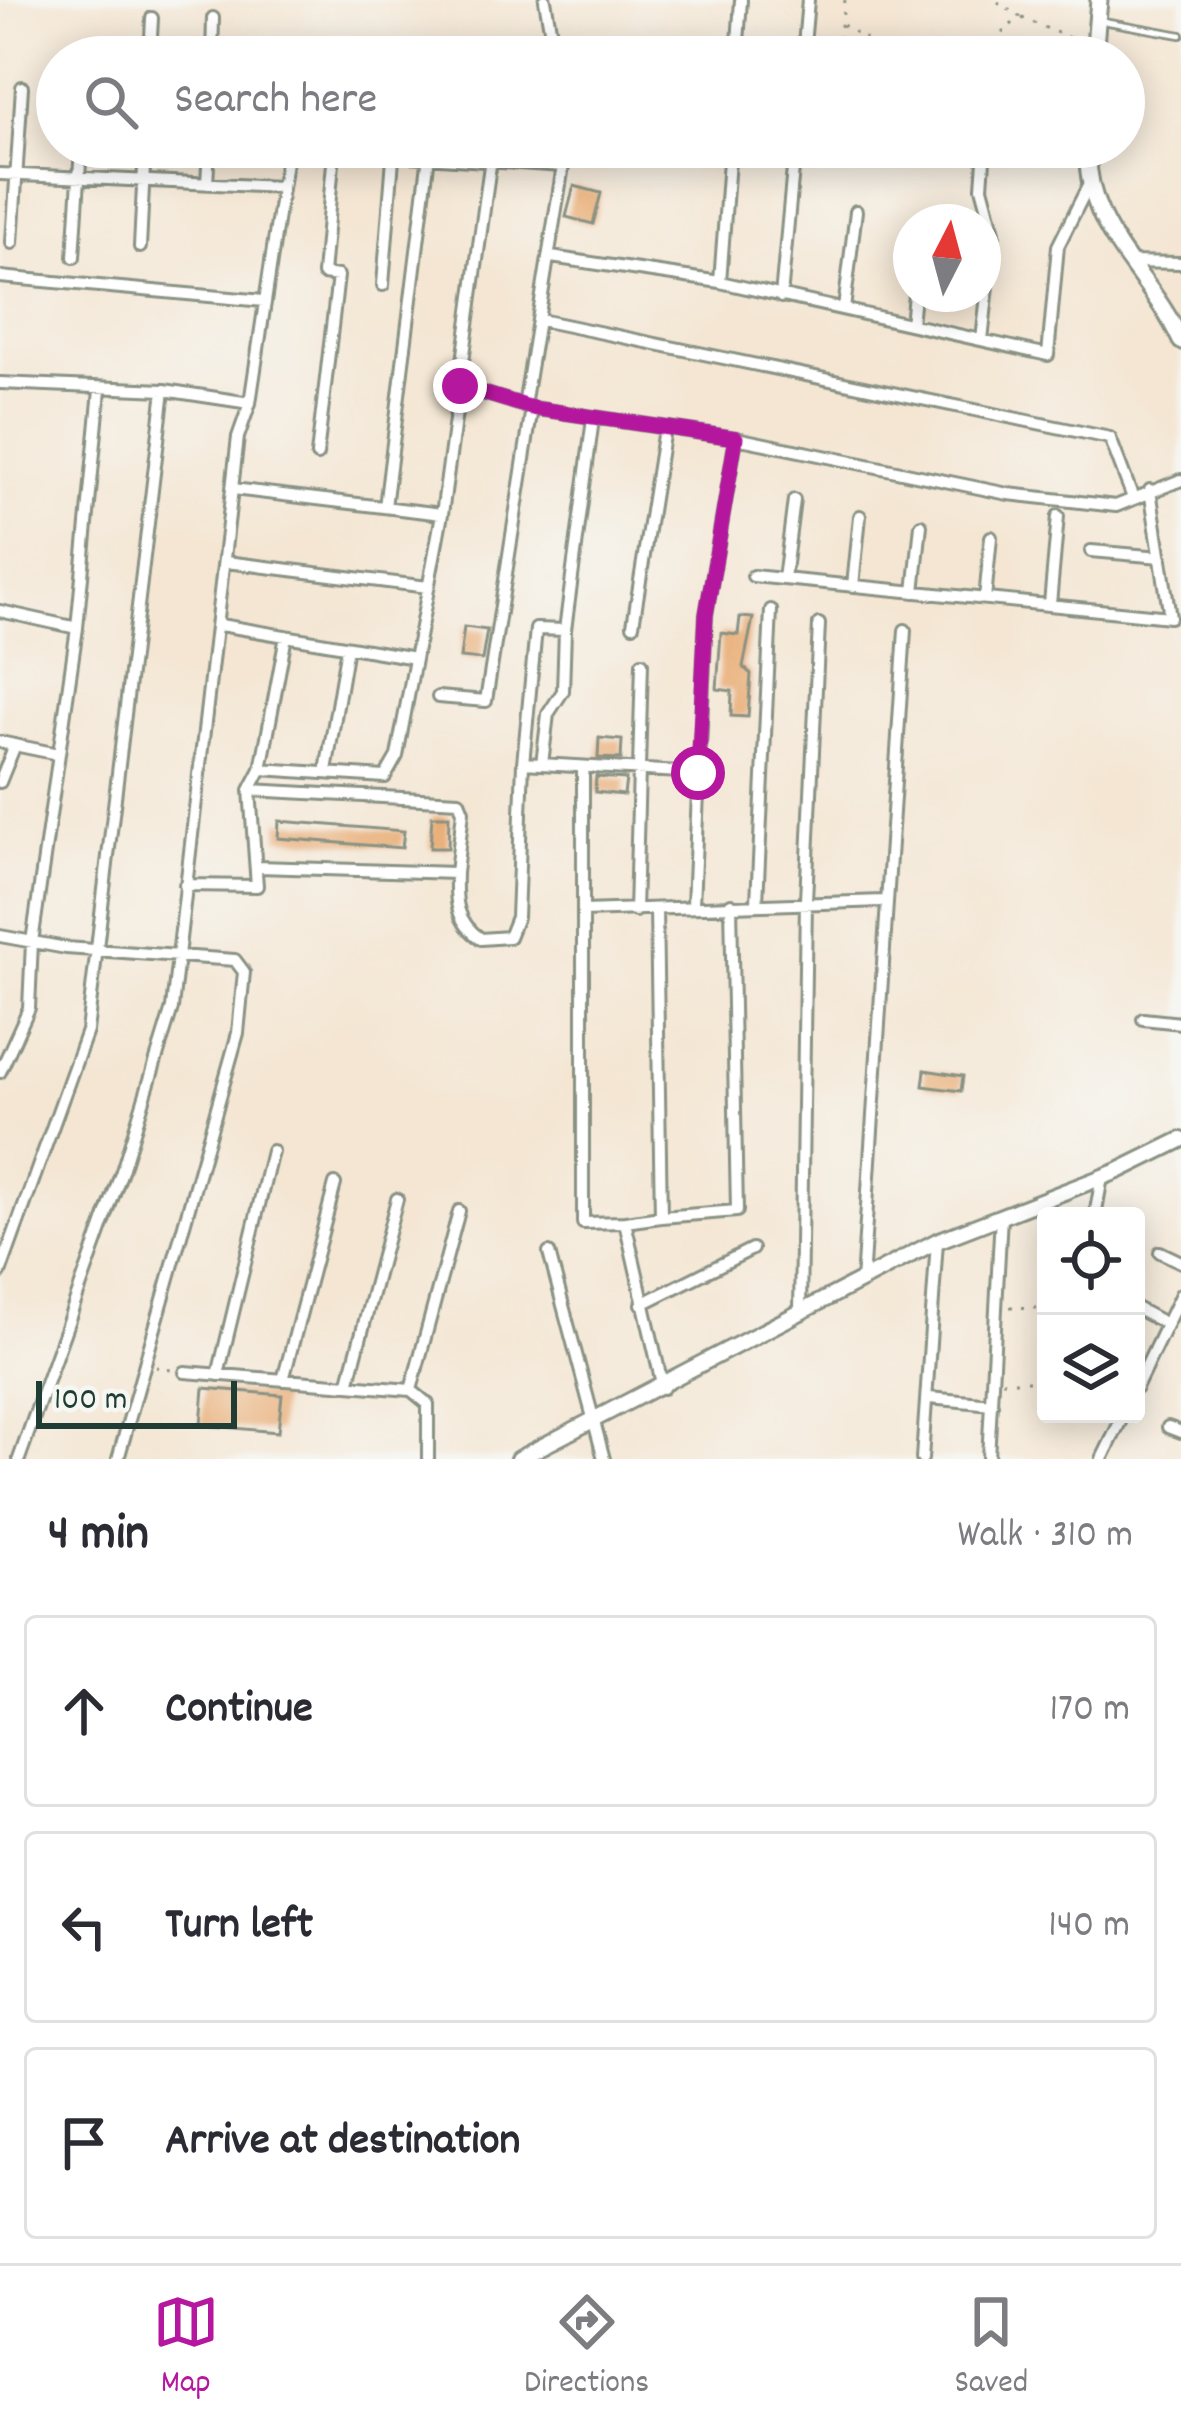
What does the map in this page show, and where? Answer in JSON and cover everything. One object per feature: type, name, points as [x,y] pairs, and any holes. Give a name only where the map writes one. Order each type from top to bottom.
[{"type":"main road","points":[[1096,36],[1099,0]]},
{"type":"main road","points":[[1088,168],[1088,188],[1128,262],[1181,341]]},
{"type":"street","points":[[545,0],[551,36]]},
{"type":"street","points":[[738,36],[741,0]]},
{"type":"street","points":[[805,36],[808,0]]},
{"type":"street","points":[[151,36],[152,18]]},
{"type":"street","points":[[213,18],[213,36]]},
{"type":"street","points":[[11,243],[22,87]]},
{"type":"street","points":[[74,257],[80,168]]},
{"type":"street","points":[[140,247],[144,168]]},
{"type":"street","points":[[207,168],[207,184]]},
{"type":"street","points":[[19,1459],[122,1171],[172,1008],[182,956],[185,885],[220,625],[238,437],[250,403],[284,168]]},
{"type":"street","points":[[317,455],[338,276],[323,274],[333,168]]},
{"type":"street","points":[[383,285],[392,168]]},
{"type":"street","points":[[385,507],[427,168]]},
{"type":"street","points":[[261,770],[385,777],[397,756],[442,514],[490,168]]},
{"type":"street","points":[[438,697],[486,700],[563,168]]},
{"type":"street","points":[[721,282],[729,168]]},
{"type":"street","points":[[781,297],[793,168]]},
{"type":"street","points":[[982,340],[994,232],[982,187],[983,168]]},
{"type":"street","points":[[0,174],[281,187]]},
{"type":"street","points":[[551,257],[721,282],[1048,355],[1058,246],[1088,188]]},
{"type":"street","points":[[844,309],[856,211]]},
{"type":"street","points":[[1128,262],[1181,263]]},
{"type":"street","points":[[0,277],[264,301]]},
{"type":"street","points":[[911,324],[912,312]]},
{"type":"street","points":[[541,320],[1110,438],[1133,498]]},
{"type":"street","points":[[0,383],[164,390],[250,403]]},
{"type":"street","points":[[460,386],[528,407],[736,438],[1008,494],[1116,506],[1181,479]]},
{"type":"street","points":[[0,1072],[29,1008],[32,942],[77,628],[100,390]]},
{"type":"street","points":[[0,1273],[87,1031],[164,390]]},
{"type":"street","points":[[542,764],[548,714],[563,691],[565,630],[593,419]]},
{"type":"street","points":[[633,625],[664,429]]},
{"type":"street","points":[[693,905],[706,615],[736,438]]},
{"type":"street","points":[[233,489],[442,514]]},
{"type":"street","points":[[752,576],[1170,617],[1150,490]]},
{"type":"street","points":[[784,579],[794,500]]},
{"type":"street","points":[[853,586],[860,516]]},
{"type":"street","points":[[1050,604],[1058,516]]},
{"type":"street","points":[[914,592],[922,526]]},
{"type":"street","points":[[985,598],[992,537]]},
{"type":"street","points":[[1091,550],[1161,557]]},
{"type":"street","points":[[226,562],[428,587]]},
{"type":"street","points":[[758,902],[771,610]]},
{"type":"street","points":[[0,611],[77,628]]},
{"type":"street","points":[[800,1313],[806,900],[819,624]]},
{"type":"street","points":[[220,625],[415,658]]},
{"type":"street","points":[[455,873],[455,905],[465,924],[481,939],[509,938],[517,917],[523,763],[536,628],[565,630]]},
{"type":"street","points":[[862,1282],[904,630]]},
{"type":"street","points":[[185,885],[248,890],[256,886],[250,790],[261,770],[286,636]]},
{"type":"street","points":[[326,771],[347,647]]},
{"type":"street","points":[[635,911],[642,663]]},
{"type":"street","points":[[0,742],[58,754]]},
{"type":"street","points":[[0,782],[15,745]]},
{"type":"street","points":[[523,763],[698,773]]},
{"type":"street","points":[[583,767],[583,1223],[737,1211],[731,904]]},
{"type":"street","points":[[250,790],[459,801],[460,869],[455,873],[258,867]]},
{"type":"street","points":[[583,911],[806,900],[884,902]]},
{"type":"street","points":[[656,909],[661,1216]]},
{"type":"street","points":[[0,936],[99,951],[236,960],[244,972],[238,1033],[148,1366],[118,1459]]},
{"type":"street","points":[[1143,1019],[1181,1023]]},
{"type":"street","points":[[518,1459],[537,1455],[937,1241],[1102,1177],[1181,1140]]},
{"type":"street","points":[[218,1375],[272,1150]]},
{"type":"street","points":[[1097,1207],[1102,1177]]},
{"type":"street","points":[[283,1380],[334,1184]]},
{"type":"street","points":[[348,1385],[397,1199]]},
{"type":"street","points":[[411,1390],[459,1210]]},
{"type":"street","points":[[988,1459],[1001,1215]]},
{"type":"street","points":[[625,1222],[663,1388]]},
{"type":"street","points":[[922,1459],[937,1241]]},
{"type":"street","points":[[642,1304],[752,1249]]},
{"type":"street","points":[[1160,1252],[1181,1262]]},
{"type":"street","points":[[549,1253],[604,1459]]},
{"type":"street","points":[[1145,1369],[1181,1294]]},
{"type":"street","points":[[1145,1313],[1166,1324]]},
{"type":"street","points":[[185,1372],[411,1390],[428,1404],[428,1459]]},
{"type":"street","points":[[928,1398],[992,1404]]},
{"type":"street","points":[[1102,1459],[1120,1423]]},
{"type":"street","points":[[1168,1427],[1181,1432]]},
{"type":"lane","points":[[1097,20],[1181,34]]},
{"type":"path","points":[[840,36],[845,0]]},
{"type":"path","points":[[994,0],[1059,36]]},
{"type":"path","points":[[1002,36],[1020,17]]},
{"type":"path","points":[[842,25],[861,36]]},
{"type":"path","points":[[996,1307],[1037,1308]]},
{"type":"path","points":[[148,1366],[185,1372]]},
{"type":"path","points":[[994,1381],[1034,1381]]},
{"type":"building","points":[[574,186],[601,193],[593,224],[566,217]]},
{"type":"building","points":[[740,617],[753,618],[743,667],[751,674],[748,717],[731,716],[732,691],[717,689],[721,633],[738,635]]},
{"type":"building","points":[[464,627],[487,630],[482,660],[460,658]]},
{"type":"building","points":[[599,738],[622,740],[621,759],[598,758]]},
{"type":"building","points":[[596,777],[626,779],[624,795],[595,792]]},
{"type":"building","points":[[432,816],[449,816],[448,848],[430,848]]},
{"type":"building","points":[[279,821],[404,831],[402,848],[278,838]]},
{"type":"building","points":[[925,1070],[963,1076],[961,1091],[923,1086]]},
{"type":"building","points":[[204,1388],[282,1395],[278,1432],[201,1425]]},
{"type":"route","points":[[460,386],[532,408],[736,438],[706,615],[698,773]]}]
